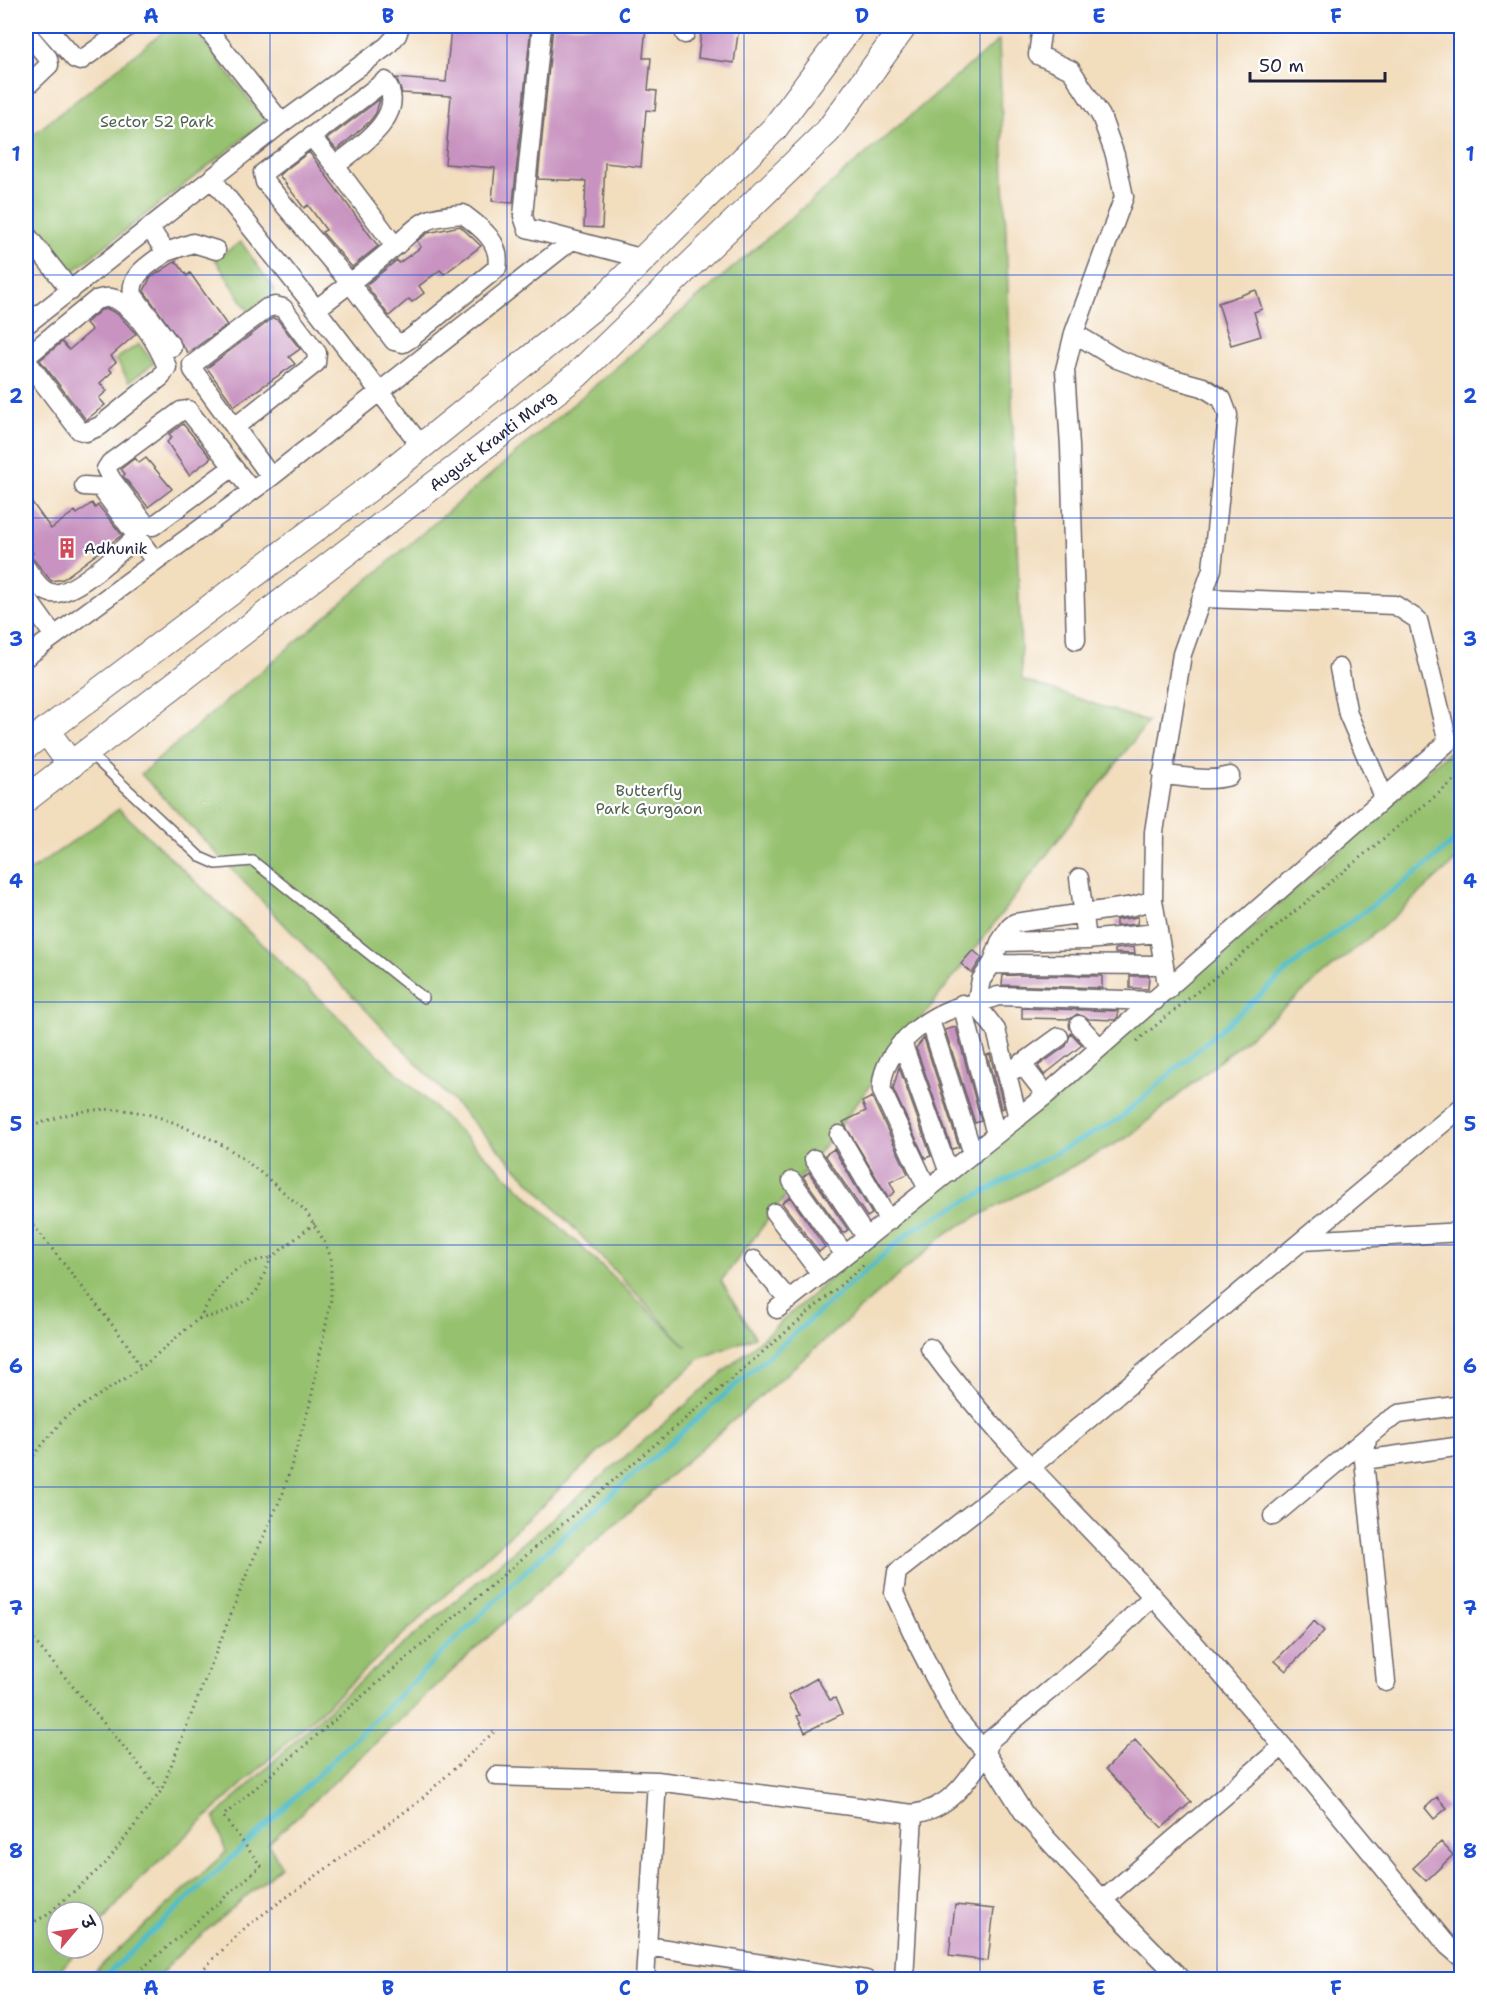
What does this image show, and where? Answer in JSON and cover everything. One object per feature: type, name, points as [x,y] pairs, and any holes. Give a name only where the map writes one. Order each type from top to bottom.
[{"type":"main road","points":[[26,746],[422,447],[601,301],[774,129],[851,26]]},
{"type":"main road","name":"August Kranti Marg","points":[[26,799],[577,375],[828,131],[904,26]]},
{"type":"main road","points":[[46,730],[79,758]]},
{"type":"street","points":[[46,26],[75,59],[80,61],[129,26]]},
{"type":"street","points":[[205,26],[282,123]]},
{"type":"street","points":[[26,325],[213,180],[282,123],[387,46],[397,35],[400,26]]},
{"type":"street","points":[[542,26],[523,216],[527,228],[644,259]]},
{"type":"street","points":[[1042,26],[1038,55],[1071,70],[1101,116],[1115,155],[1124,197],[1074,333],[1065,370],[1070,446],[1076,640]]},
{"type":"street","points":[[26,32],[48,58],[49,65],[26,87]]},
{"type":"street","points":[[316,309],[350,283],[426,221],[463,214],[495,244],[500,255],[497,268],[403,343],[394,341],[350,283],[263,177],[263,172],[378,84],[386,82],[392,101],[389,115],[370,137],[334,166]]},
{"type":"street","points":[[311,136],[395,246]]},
{"type":"street","points":[[213,180],[422,447]]},
{"type":"street","points":[[150,229],[166,252]]},
{"type":"street","points":[[26,234],[71,291]]},
{"type":"street","points":[[26,657],[271,477],[572,240]]},
{"type":"street","points":[[172,347],[133,295],[131,285],[135,276],[166,252],[194,243],[216,250]]},
{"type":"street","points":[[108,297],[118,300],[132,314],[151,338],[166,367],[161,377],[100,426],[86,432],[79,430],[26,358],[96,300],[108,297]]},
{"type":"street","points":[[235,427],[316,363],[317,353],[283,308],[274,306],[267,308],[192,365],[193,370],[271,477]]},
{"type":"street","points":[[1074,333],[1118,359],[1166,377],[1203,387],[1222,399],[1228,415],[1212,568],[1182,654],[1154,832],[1153,900],[1164,965],[1162,995]]},
{"type":"street","points":[[233,467],[153,526],[147,526],[106,469],[110,462],[181,411],[188,410],[252,491]]},
{"type":"street","points":[[84,486],[100,487],[155,561]]},
{"type":"street","points":[[26,568],[41,588],[50,594],[63,593],[80,584],[137,537]]},
{"type":"street","points":[[26,597],[54,636]]},
{"type":"street","points":[[754,1260],[783,1305],[1046,1095],[1448,742],[1418,620],[1395,605],[1203,598]]},
{"type":"street","points":[[1339,668],[1348,714],[1384,797]]},
{"type":"street","points":[[1162,775],[1214,781],[1230,776]]},
{"type":"street","points":[[1079,878],[1087,940]]},
{"type":"street","points":[[996,1135],[969,1004],[993,964],[1000,942],[1010,927],[1015,923],[1134,906],[1153,900]]},
{"type":"street","points":[[1000,942],[1087,940],[1157,933]]},
{"type":"street","points":[[993,964],[1164,965]]},
{"type":"street","points":[[928,1190],[882,1091],[882,1075],[902,1042],[930,1020],[969,1004],[998,996],[1162,995]]},
{"type":"street","points":[[969,1004],[996,1030],[1014,1069],[1018,1118]]},
{"type":"street","points":[[930,1020],[973,1154]]},
{"type":"street","points":[[1079,1024],[1100,1047]]},
{"type":"street","points":[[1014,1069],[1059,1037]]},
{"type":"street","points":[[902,1042],[949,1173]]},
{"type":"street","points":[[1014,1069],[1046,1095]]},
{"type":"street","points":[[1174,1977],[1025,1815],[986,1753],[954,1715],[894,1593],[897,1572],[1031,1467],[1461,1107]]},
{"type":"street","points":[[839,1135],[889,1221]]},
{"type":"street","points":[[814,1159],[867,1238]]},
{"type":"street","points":[[792,1181],[845,1255]]},
{"type":"street","points":[[775,1213],[821,1274]]},
{"type":"street","points":[[1302,1241],[1461,1232]]},
{"type":"street","points":[[930,1348],[1031,1467],[1152,1596],[1457,1947]]},
{"type":"street","points":[[1274,1516],[1399,1414],[1461,1405]]},
{"type":"street","points":[[1367,1438],[1364,1460],[1386,1682]]},
{"type":"street","points":[[1364,1460],[1461,1446]]},
{"type":"street","points":[[496,1776],[657,1781],[913,1814],[930,1812],[952,1797],[986,1753],[990,1740],[996,1734],[1093,1654],[1152,1596]]},
{"type":"street","points":[[1103,1900],[1283,1746]]},
{"type":"street","points":[[645,1980],[657,1781]]},
{"type":"street","points":[[904,1980],[913,1814]]},
{"type":"street","points":[[647,1946],[806,1974],[866,1980]]},
{"type":"lane","points":[[79,758],[200,857],[216,864],[253,861],[424,998]]},
{"type":"path","points":[[1129,1048],[1461,774]]},
{"type":"path","points":[[26,1129],[84,1110],[135,1110],[158,1115],[225,1147],[305,1210],[315,1223],[331,1258],[331,1299],[310,1404],[284,1493],[248,1571],[161,1791],[106,1863],[47,1916],[26,1926]]},
{"type":"path","points":[[26,1216],[125,1341],[141,1368]]},
{"type":"path","points":[[26,1465],[65,1418],[141,1368],[198,1319],[215,1291],[230,1274],[246,1263],[271,1258],[315,1223]]},
{"type":"path","points":[[198,1319],[221,1314],[248,1300],[258,1289],[271,1258]]},
{"type":"path","points":[[129,1980],[261,1866],[223,1816],[866,1263]]},
{"type":"path","points":[[26,1631],[161,1791]]},
{"type":"path","points":[[192,1980],[248,1925],[417,1803],[496,1730]]},
{"type":"green space","name":"Sector 52 Park","points":[[171,26],[192,26],[266,121],[73,271],[26,212],[26,140]]},
{"type":"green space","name":"Butterfly Park Gurgaon","points":[[999,40],[1022,680],[1148,722],[721,1281],[755,1337],[699,1359],[137,1882],[105,1918],[105,1900],[45,1900],[45,1960],[69,1960],[52,1980],[26,1979],[26,874],[119,809],[687,1347],[141,774]]},
{"type":"green space","points":[[241,242],[275,290],[249,312],[215,259]]},
{"type":"green space","points":[[139,344],[154,363],[129,382],[116,359]]},
{"type":"green space","points":[[1461,741],[1461,856],[1397,914],[1128,1137],[948,1232],[517,1610],[269,1843],[281,1866],[176,1957],[157,1979],[85,1980],[226,1852],[214,1818],[337,1701],[667,1421],[899,1219],[1237,941]]},
{"type":"building","points":[[451,26],[531,26],[513,203],[492,201],[495,168],[445,164],[451,96],[402,93],[396,78],[446,82]]},
{"type":"building","points":[[553,26],[646,26],[643,58],[651,58],[648,90],[657,91],[655,111],[646,110],[641,167],[605,163],[602,228],[584,227],[586,181],[538,179]]},
{"type":"building","points":[[702,26],[739,26],[734,63],[698,58]]},
{"type":"building","points":[[380,99],[376,113],[369,122],[337,150],[327,139]]},
{"type":"building","points":[[309,152],[378,246],[352,267],[322,232],[326,230],[308,205],[304,208],[279,175]]},
{"type":"building","points":[[460,226],[481,246],[444,274],[440,270],[419,286],[424,293],[412,302],[409,299],[389,316],[366,285],[397,260],[399,263],[421,247],[417,241],[428,233]]},
{"type":"building","points":[[176,261],[187,276],[190,273],[227,325],[188,353],[144,291],[150,278]]},
{"type":"building","points":[[1256,290],[1262,309],[1254,312],[1261,336],[1231,345],[1218,303]]},
{"type":"building","points":[[108,309],[119,315],[136,334],[111,356],[116,362],[109,368],[112,372],[100,383],[107,391],[99,398],[105,405],[86,420],[40,360],[62,342],[69,350],[92,330],[86,323],[101,310]]},
{"type":"building","points":[[273,318],[278,320],[300,349],[289,357],[295,364],[234,406],[207,368]]},
{"type":"building","points":[[183,424],[211,458],[189,475],[167,442],[172,437],[169,434]]},
{"type":"building","points":[[135,458],[139,463],[146,458],[172,489],[148,507],[123,476],[125,474],[121,469]]},
{"type":"building","name":"Adhunik","points":[[26,494],[51,529],[75,511],[77,514],[92,503],[95,508],[98,505],[122,535],[63,579],[51,581],[30,555],[33,553],[26,543]]},
{"type":"building","points":[[1138,917],[1137,924],[1116,926],[1116,920]]},
{"type":"building","points":[[1134,947],[1135,954],[1115,953],[1115,949]]},
{"type":"building","points":[[973,950],[982,958],[972,973],[961,964]]},
{"type":"building","points":[[1003,975],[1102,976],[1102,988],[1002,985]]},
{"type":"building","points":[[1130,976],[1149,976],[1148,989],[1130,988]]},
{"type":"building","points":[[1022,1008],[1118,1011],[1118,1017],[1115,1020],[1089,1019],[1077,1014],[1070,1019],[1022,1018]]},
{"type":"building","points":[[956,1027],[981,1121],[975,1123],[945,1030]]},
{"type":"building","points":[[1071,1033],[1082,1045],[1044,1075],[1038,1066],[1066,1046]]},
{"type":"building","points":[[924,1038],[959,1147],[952,1149],[916,1048]]},
{"type":"building","points":[[990,1054],[1004,1108],[1001,1109],[987,1055]]},
{"type":"building","points":[[899,1067],[931,1156],[925,1158],[893,1089]]},
{"type":"building","points":[[872,1097],[908,1174],[890,1182],[895,1192],[888,1197],[843,1122],[866,1111],[862,1102]]},
{"type":"building","points":[[834,1149],[872,1214],[867,1217],[825,1155]]},
{"type":"building","points":[[809,1172],[848,1230],[843,1233],[803,1177]]},
{"type":"building","points":[[790,1197],[825,1247],[819,1252],[782,1203]]},
{"type":"building","points":[[1314,1621],[1324,1631],[1286,1671],[1275,1661]]},
{"type":"building","points":[[817,1678],[830,1700],[835,1698],[842,1714],[805,1732],[797,1716],[800,1715],[788,1695]]},
{"type":"building","points":[[1135,1740],[1191,1802],[1162,1828],[1106,1769]]},
{"type":"building","points":[[1437,1797],[1447,1808],[1434,1819],[1425,1808]]},
{"type":"building","points":[[1441,1842],[1453,1855],[1426,1881],[1413,1868]]},
{"type":"building","points":[[955,1905],[994,1909],[988,1961],[949,1956]]},
{"type":"waterway","points":[[101,1980],[277,1815],[541,1556],[912,1230],[1119,1119],[1304,956],[1423,868],[1462,834]]},
{"type":"place","name":"Adhunik","points":[[67,548]]}]
